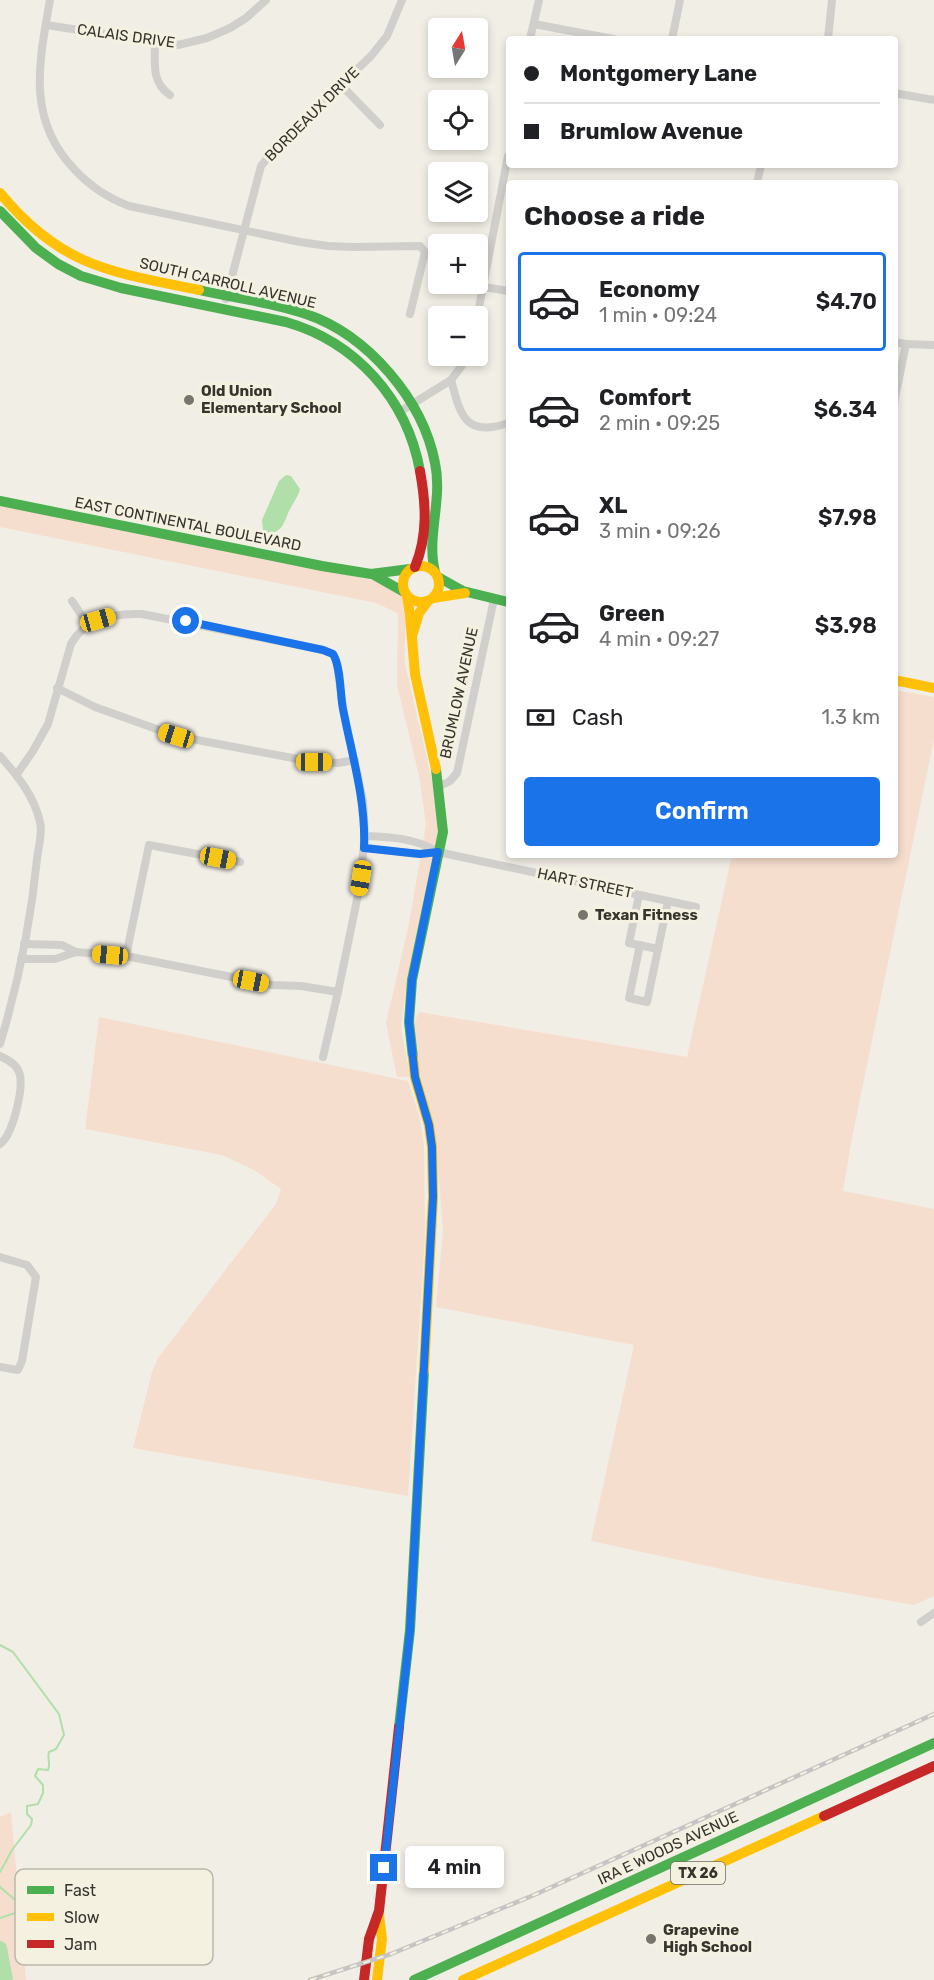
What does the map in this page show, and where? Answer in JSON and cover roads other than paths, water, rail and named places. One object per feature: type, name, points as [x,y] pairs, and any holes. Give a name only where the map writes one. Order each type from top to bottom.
[{"type":"main road","name":"SOUTH CARROLL AVENUE","points":[[0,194],[13,211],[32,228],[56,247],[85,263],[116,273],[282,308],[324,321],[370,352],[392,375],[413,405],[429,442],[437,475],[438,501],[431,557],[436,575]]},
{"type":"main road","name":"SOUTH CARROLL AVENUE","points":[[0,211],[33,245],[62,266],[80,275],[123,289],[286,323],[318,333],[361,362],[401,411],[415,445],[426,503],[421,552],[412,568]]},
{"type":"main road","name":"EAST CONTINENTAL BOULEVARD","points":[[0,501],[205,544],[371,574],[399,587],[406,594]]},
{"type":"main road","points":[[468,593],[417,602],[406,594],[403,579],[412,568],[425,566],[453,588],[506,602]]},
{"type":"main road","name":"EAST CONTINENTAL BOULEVARD","points":[[371,574],[412,568]]},
{"type":"main road","points":[[430,599],[438,588],[436,575]]},
{"type":"main road","name":"BRUMLOW AVENUE","points":[[377,1980],[382,1940],[379,1911],[410,1630],[433,1197],[432,1147],[429,1125],[415,1077],[409,1004],[443,832],[440,786],[412,660],[412,639],[406,594]]},
{"type":"main road","name":"BRUMLOW AVENUE","points":[[412,639],[419,613],[430,599]]},
{"type":"main road","points":[[898,681],[934,688]]},
{"type":"main road","name":"IRA E WOODS AVENUE","points":[[414,1980],[934,1743]]},
{"type":"main road","name":"TX 26","points":[[463,1980],[934,1766]]},
{"type":"main road","name":"BRUMLOW AVENUE","points":[[364,1980],[369,1939],[379,1911]]},
{"type":"street","points":[[50,0],[39,64],[39,96],[53,142],[73,169],[99,191],[114,200],[144,209],[328,246],[420,246],[425,252],[410,314]]},
{"type":"street","name":"CALAIS DRIVE","points":[[46,25],[178,45],[207,38],[238,24],[266,0]]},
{"type":"street","name":"BORDEAUX DRIVE","points":[[224,309],[261,166],[278,145],[371,56],[387,36],[402,0]]},
{"type":"street","points":[[531,36],[539,0]]},
{"type":"street","points":[[673,36],[680,0]]},
{"type":"street","points":[[828,36],[832,0]]},
{"type":"street","points":[[534,24],[597,36]]},
{"type":"street","points":[[155,42],[155,78],[170,95]]},
{"type":"street","points":[[340,84],[381,125]]},
{"type":"street","points":[[898,94],[934,100]]},
{"type":"street","points":[[488,264],[506,167]]},
{"type":"street","points":[[488,287],[506,291]]},
{"type":"street","points":[[898,343],[934,345]]},
{"type":"street","points":[[898,383],[906,344]]},
{"type":"street","points":[[401,411],[452,380],[462,366]]},
{"type":"street","points":[[452,380],[463,418],[471,425],[483,428],[505,424]]},
{"type":"street","name":"BRUMLOW AVENUE","points":[[440,786],[450,781],[457,773],[494,599]]},
{"type":"street","points":[[72,601],[88,625]]},
{"type":"street","points":[[17,774],[48,724],[57,688],[75,636],[88,625],[109,616],[126,613],[142,614],[328,652],[336,658],[343,709],[363,800],[365,836],[359,890],[323,1057]]},
{"type":"street","points":[[57,688],[104,711],[176,736],[314,762],[338,763],[355,759]]},
{"type":"street","points":[[0,756],[17,774],[35,803],[41,826],[34,895],[0,1044]]},
{"type":"street","points":[[365,836],[417,842],[438,852]]},
{"type":"street","points":[[126,956],[149,845],[240,862]]},
{"type":"street","points":[[364,848],[420,854],[438,852]]},
{"type":"street","name":"HART STREET","points":[[438,852],[696,907]]},
{"type":"street","points":[[639,895],[629,943],[658,949]]},
{"type":"street","points":[[640,945],[629,998],[647,1002],[668,901]]},
{"type":"street","points":[[24,944],[62,945],[76,952],[126,956],[272,985],[301,986],[338,992]]},
{"type":"street","points":[[21,958],[55,959],[76,952]]},
{"type":"street","points":[[0,1056],[17,1068],[20,1076],[16,1114],[8,1135],[0,1144]]},
{"type":"street","points":[[0,1257],[27,1265],[36,1277],[22,1361],[18,1370],[0,1367]]},
{"type":"street","points":[[921,1622],[934,1613]]},
{"type":"waterway","points":[[0,1645],[13,1652],[59,1714],[64,1735],[56,1749],[49,1752],[48,1770],[38,1769],[35,1776],[43,1785],[43,1793],[38,1804],[27,1806],[27,1814],[32,1819],[31,1825],[12,1850],[0,1872]]},
{"type":"waterway","points":[[0,1887],[15,1900]]},
{"type":"waterway","points":[[0,1918],[15,1913]]},
{"type":"waterway","points":[[0,1948],[6,1980]]},
{"type":"railway","points":[[310,1980],[391,1954],[534,1895],[934,1714]]},
{"type":"place","name":"Old Union Elementary School","points":[[189,400]]},
{"type":"place","name":"Texan Fitness","points":[[583,915]]},
{"type":"place","name":"Grapevine High School","points":[[651,1939]]}]
